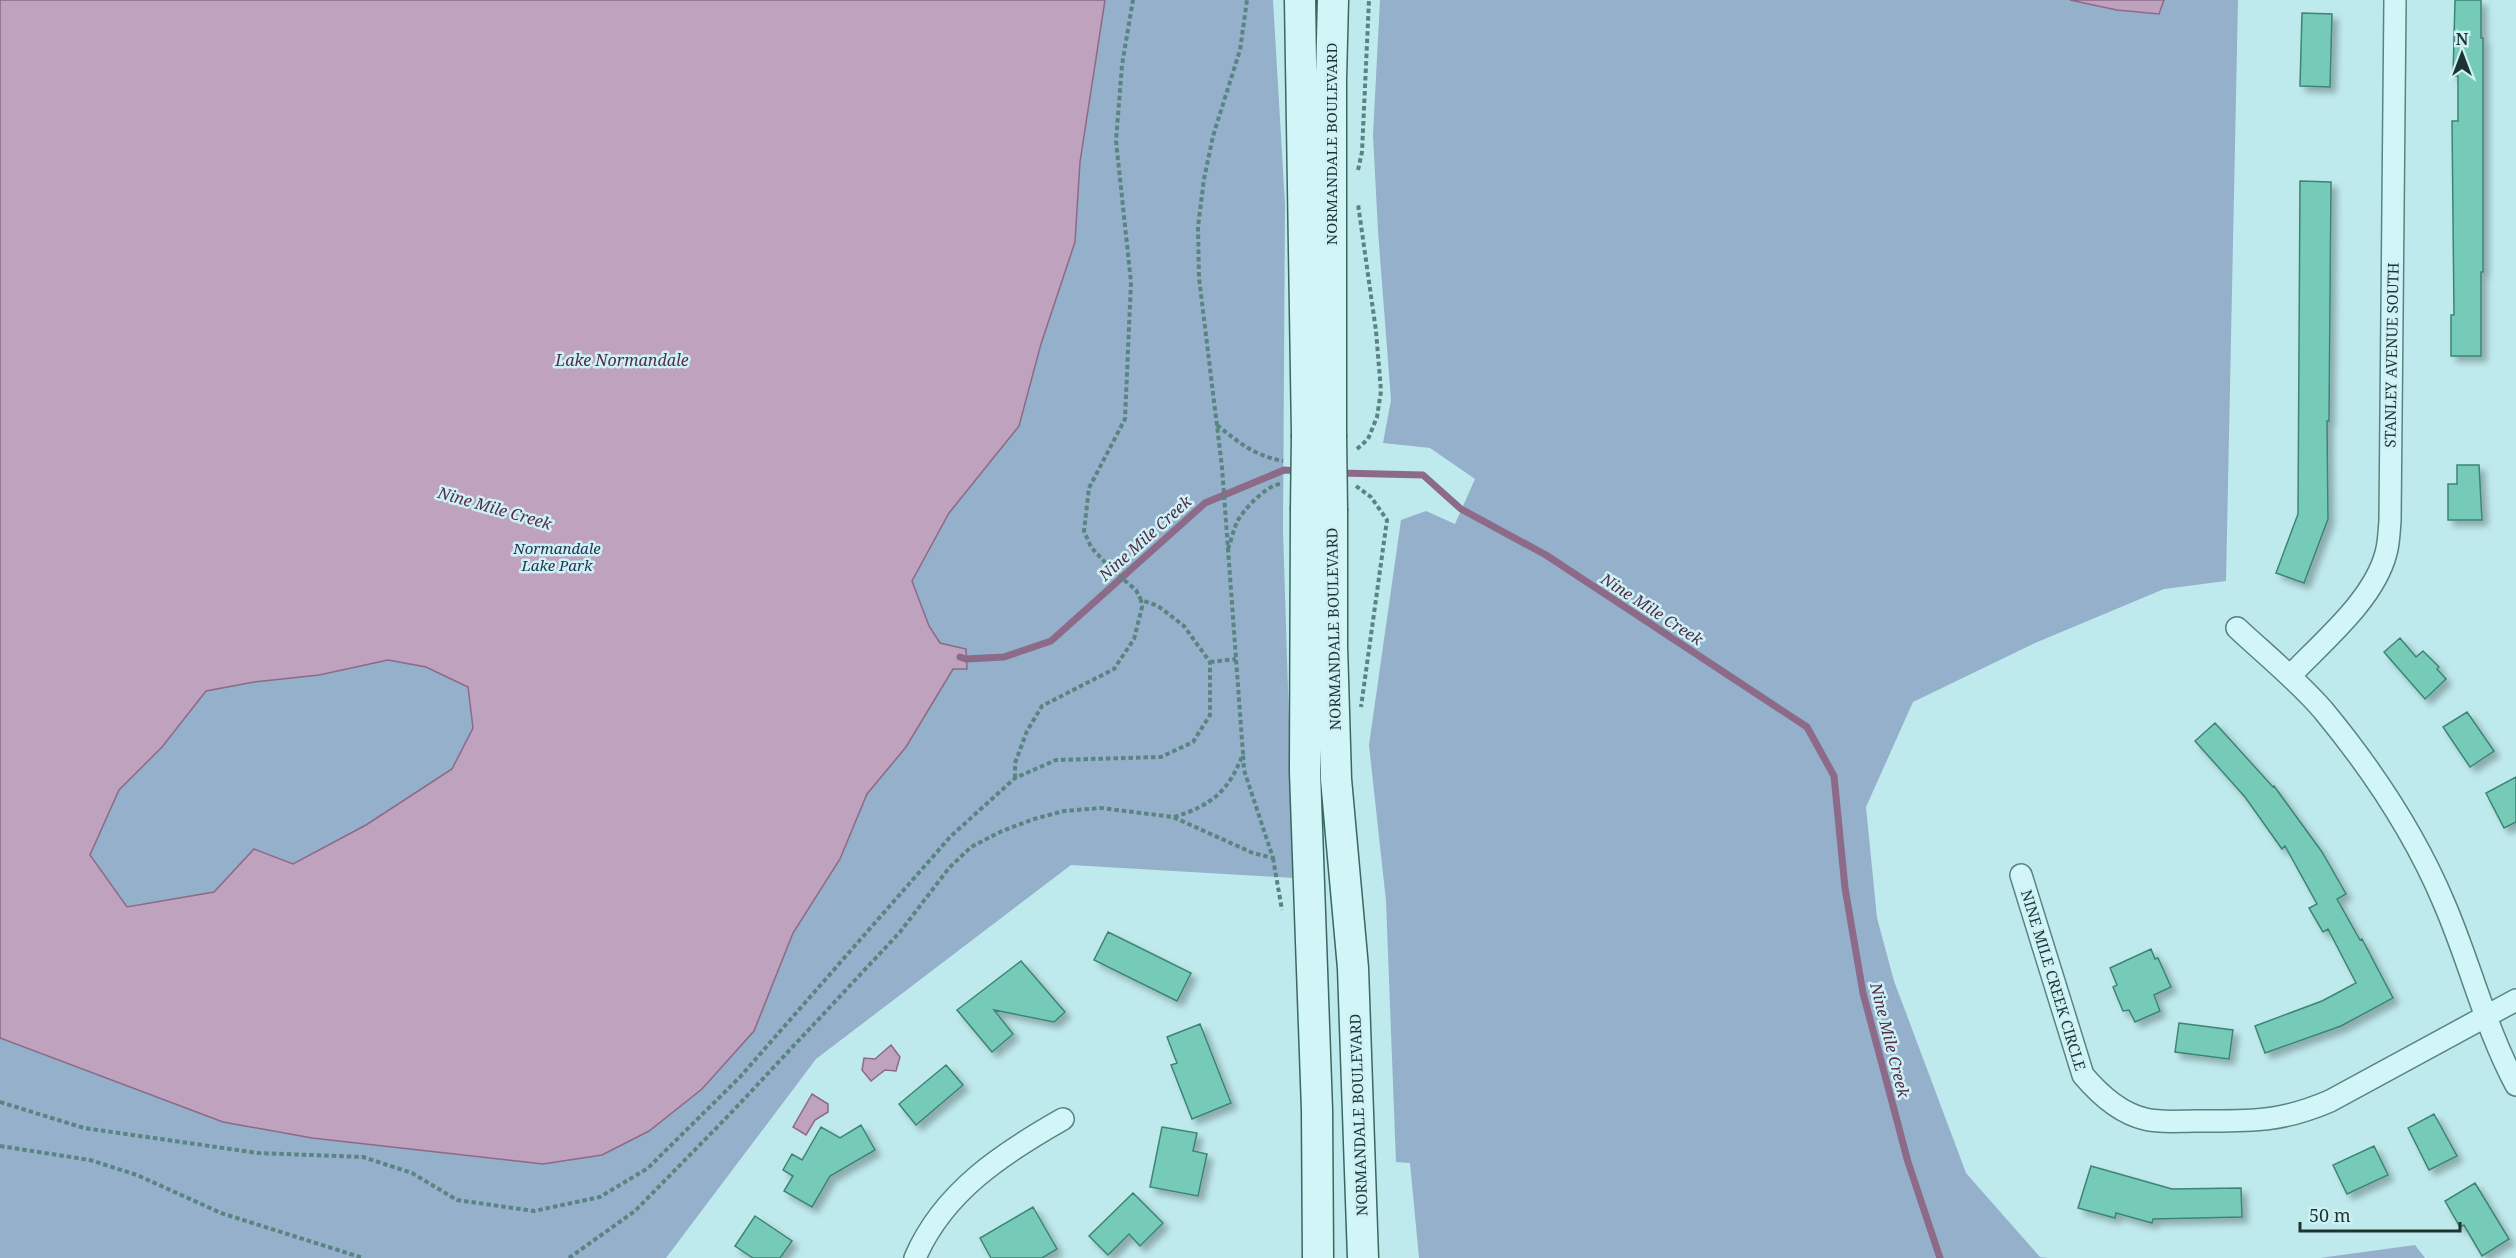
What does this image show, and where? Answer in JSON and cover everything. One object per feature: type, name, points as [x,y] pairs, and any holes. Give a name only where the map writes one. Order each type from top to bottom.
[{"type":"main road","name":"NORMANDALE BOULEVARD","points":[[1300,0],[1319,435]]},
{"type":"main road","name":"NORMANDALE BOULEVARD","points":[[1318,1258],[1316,1076],[1305,772],[1319,510],[1319,435],[1333,0]]},
{"type":"main road","name":"NORMANDALE BOULEVARD","points":[[1319,510],[1335,779],[1353,968],[1363,1258]]},
{"type":"street","name":"STANLEY AVENUE SOUTH","points":[[2290,676],[2353,609],[2373,583],[2386,553],[2390,521],[2395,0]]},
{"type":"street","points":[[2237,628],[2290,676],[2322,710],[2369,770],[2409,833],[2444,903],[2500,1055],[2516,1085]]},
{"type":"street","name":"NINE MILE CREEK CIRCLE","points":[[2021,875],[2083,1075],[2100,1095],[2119,1108],[2144,1119],[2248,1121],[2277,1119],[2305,1112],[2330,1101],[2516,1000]]},
{"type":"street","points":[[915,1258],[921,1244],[944,1209],[983,1170],[1021,1143],[1063,1119]]},
{"type":"path","points":[[0,1102],[84,1128],[258,1153],[363,1157],[412,1173],[457,1200],[534,1211],[600,1197],[648,1168],[740,1077],[951,836],[1015,778],[1056,760],[1161,757],[1193,742],[1210,715],[1210,662],[1184,626],[1158,606],[1142,600],[1136,590],[1111,569],[1091,547],[1084,531],[1089,488],[1125,419],[1131,282],[1116,141],[1122,65],[1132,0]]},
{"type":"path","points":[[569,1258],[634,1211],[730,1114],[884,949],[949,868],[971,848],[1002,831],[1064,811],[1101,808],[1173,817],[1225,841],[1273,858],[1244,770],[1222,467],[1199,278],[1198,227],[1204,179],[1210,147],[1240,50],[1247,0]]},
{"type":"path","points":[[1362,152],[1369,0]]},
{"type":"path","points":[[1015,778],[1015,763],[1027,731],[1042,706],[1114,669],[1134,639],[1142,600]]},
{"type":"path","points":[[1210,662],[1236,659]]},
{"type":"path","points":[[1173,817],[1196,810],[1218,796],[1234,776],[1243,754]]},
{"type":"path","points":[[0,1146],[90,1160],[137,1175],[221,1212],[363,1258]]},
{"type":"green space","name":"Lake Normandale","points":[[0,0],[1273,0],[1285,204],[1283,531],[1294,878],[1071,865],[816,1059],[666,1258],[0,1258]]},
{"type":"green space","points":[[1380,0],[2070,0],[2117,10],[2159,14],[2164,0],[2238,0],[2226,581],[2164,589],[2035,643],[1913,702],[1866,807],[1877,918],[1894,981],[1966,1173],[2040,1257],[2049,1258],[1419,1258],[1410,1163],[1396,1162],[1386,901],[1369,745],[1401,520],[1426,511],[1455,524],[1475,479],[1430,448],[1383,443],[1391,400],[1373,135]]},
{"type":"green space","points":[[2415,1245],[2425,1258],[2320,1258]]},
{"type":"water","name":"Lake Normandale","points":[[0,0],[1105,0],[1080,162],[1075,242],[1041,344],[1019,426],[949,513],[912,581],[929,626],[940,643],[966,649],[967,669],[953,669],[906,747],[867,794],[840,859],[793,933],[754,1031],[702,1089],[649,1131],[602,1155],[543,1164],[312,1138],[223,1122],[0,1038]],"holes":[[[388,660],[426,667],[468,687],[473,728],[452,769],[366,825],[293,864],[254,849],[214,892],[127,907],[90,855],[119,790],[162,747],[206,691],[254,682],[319,675]]]},
{"type":"water","points":[[2070,0],[2164,0],[2159,14],[2117,10]]},
{"type":"water","points":[[891,1045],[900,1057],[896,1071],[885,1070],[871,1081],[862,1070],[864,1058],[875,1059]]},
{"type":"water","points":[[812,1094],[828,1104],[828,1112],[815,1120],[806,1135],[793,1127]]},
{"type":"building","points":[[2455,0],[2481,0],[2483,272],[2481,272],[2481,356],[2451,356],[2451,315],[2454,315],[2452,121],[2458,121],[2458,76],[2453,76]]},
{"type":"building","points":[[2302,13],[2332,14],[2330,87],[2300,86]]},
{"type":"building","points":[[2300,181],[2331,182],[2329,421],[2327,421],[2328,519],[2304,583],[2276,573],[2298,514]]},
{"type":"building","points":[[2457,465],[2479,465],[2482,520],[2448,520],[2448,484],[2457,484]]},
{"type":"building","points":[[2400,638],[2416,657],[2423,651],[2439,667],[2437,669],[2446,679],[2425,699],[2384,652]]},
{"type":"building","points":[[2467,712],[2494,751],[2470,767],[2443,727]]},
{"type":"building","points":[[2215,723],[2274,786],[2322,852],[2346,894],[2337,899],[2360,940],[2362,939],[2393,998],[2341,1026],[2265,1053],[2255,1026],[2322,1001],[2356,983],[2328,929],[2323,932],[2309,908],[2317,904],[2285,846],[2282,849],[2245,797],[2195,741]]},
{"type":"building","points":[[2516,777],[2516,822],[2504,828],[2486,793]]},
{"type":"building","points":[[1108,932],[1191,973],[1177,1001],[1094,960]]},
{"type":"building","points":[[2151,949],[2155,959],[2158,958],[2171,987],[2154,995],[2160,1011],[2135,1022],[2129,1010],[2123,1011],[2113,987],[2117,985],[2110,968]]},
{"type":"building","points":[[1021,961],[1065,1012],[1054,1022],[994,1010],[1013,1034],[992,1052],[957,1010]]},
{"type":"building","points":[[2179,1023],[2233,1030],[2229,1059],[2175,1052]]},
{"type":"building","points":[[1200,1024],[1231,1103],[1192,1119],[1171,1065],[1177,1063],[1167,1037]]},
{"type":"building","points":[[946,1065],[963,1085],[916,1125],[899,1104]]},
{"type":"building","points":[[2434,1114],[2457,1156],[2429,1170],[2408,1128]]},
{"type":"building","points":[[861,1125],[875,1150],[830,1176],[812,1207],[784,1191],[793,1176],[783,1170],[792,1154],[802,1160],[821,1127],[840,1138]]},
{"type":"building","points":[[1162,1127],[1197,1133],[1193,1151],[1207,1154],[1198,1196],[1150,1187]]},
{"type":"building","points":[[2374,1146],[2388,1175],[2347,1194],[2333,1165]]},
{"type":"building","points":[[2091,1166],[2172,1189],[2241,1188],[2242,1217],[2153,1219],[2152,1223],[2116,1213],[2115,1218],[2078,1208]]},
{"type":"building","points":[[2475,1183],[2509,1239],[2482,1256],[2464,1225],[2460,1227],[2445,1201]]},
{"type":"building","points":[[1133,1193],[1163,1223],[1140,1246],[1129,1234],[1108,1255],[1089,1236]]},
{"type":"building","points":[[1033,1207],[1057,1249],[1042,1258],[991,1258],[980,1238]]},
{"type":"building","points":[[755,1216],[792,1241],[780,1258],[753,1258],[735,1246]]},
{"type":"waterway","name":"Nine Mile Creek","points":[[960,657],[966,659],[1004,657],[1051,641],[1205,503],[1284,470],[1301,471]]},
{"type":"waterway","name":"Nine Mile Creek","points":[[1339,473],[1423,475],[1461,509],[1546,555],[1807,727],[1834,776],[1845,888],[1863,993],[1908,1162],[1940,1258]]},
{"type":"park label","name":"Normandale Lake Park","points":[[557,556]]}]
